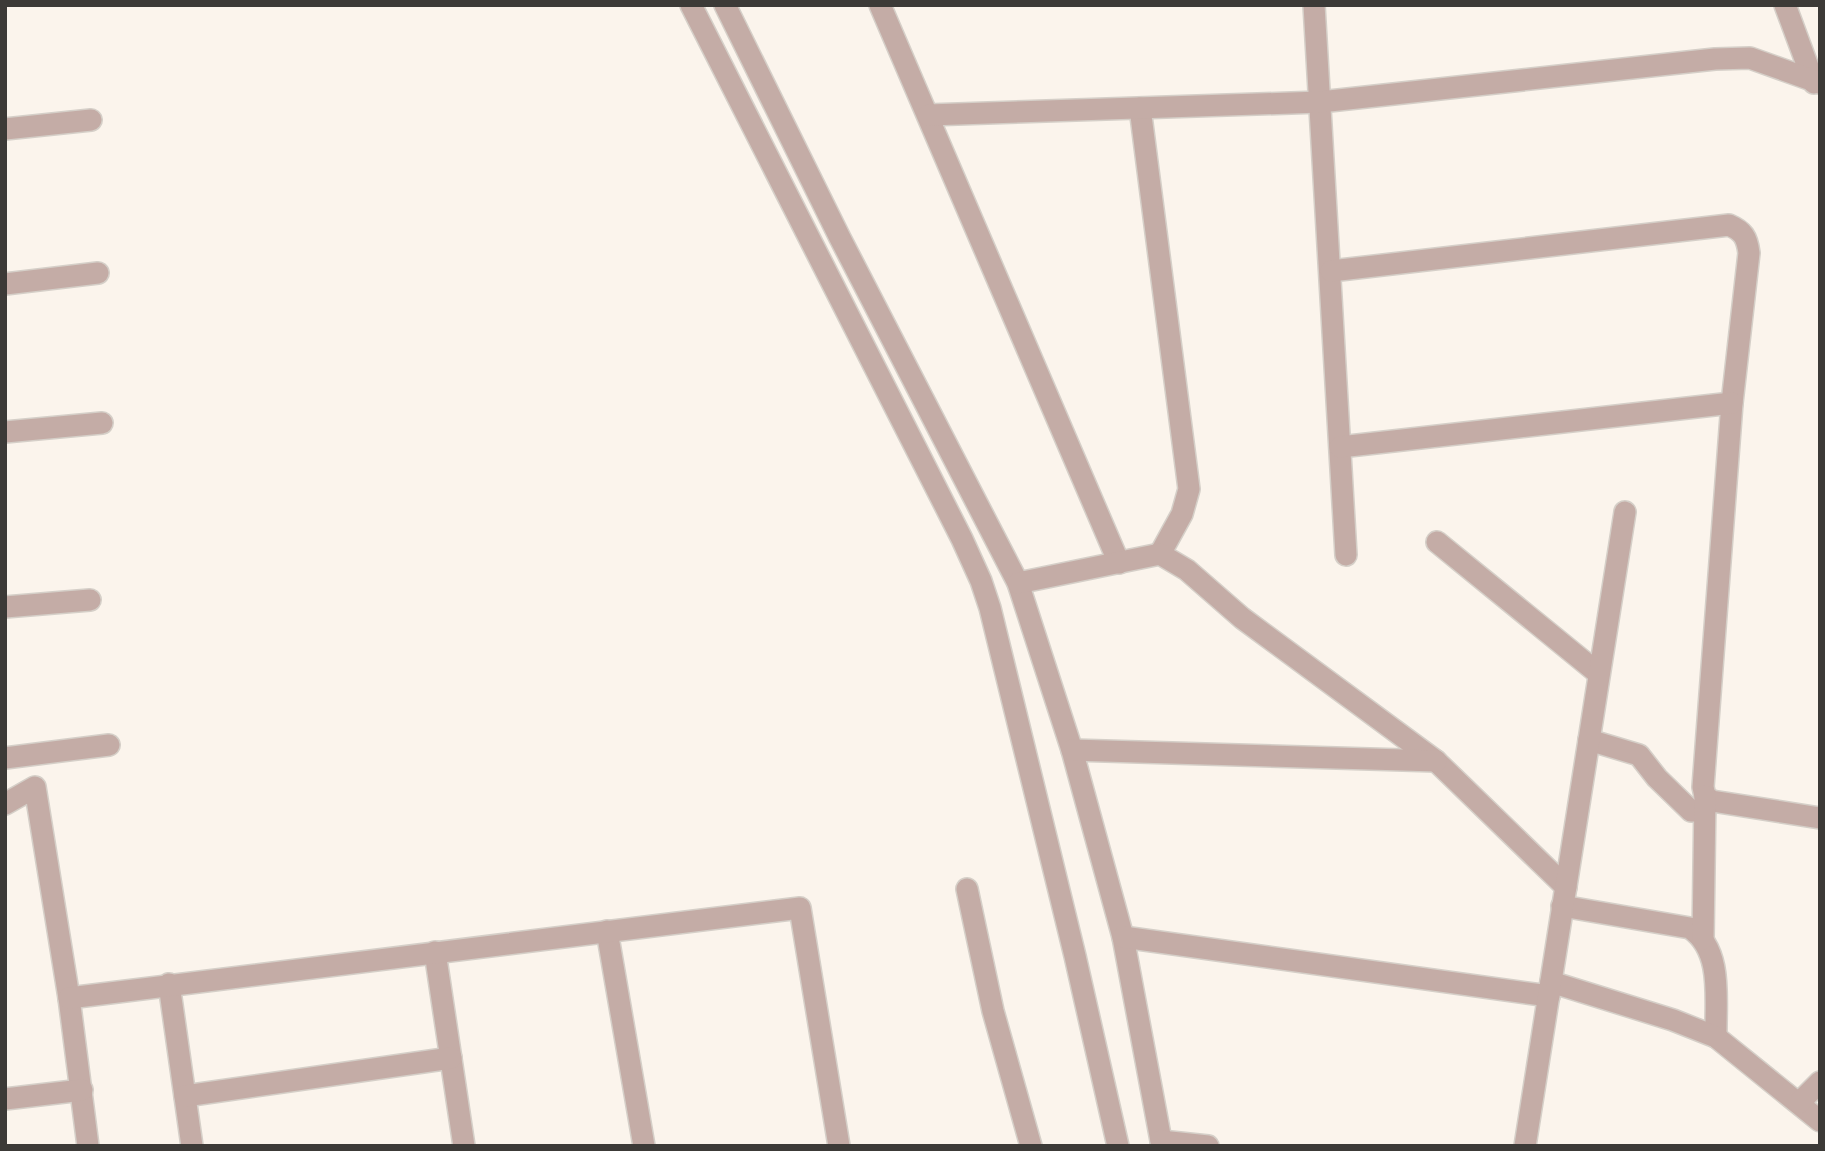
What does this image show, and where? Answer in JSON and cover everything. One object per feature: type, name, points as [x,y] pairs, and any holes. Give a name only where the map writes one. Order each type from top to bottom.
[{"type":"street","points":[[691,5],[981,581],[990,608],[1075,956],[1118,1146]]},
{"type":"street","points":[[725,5],[839,237],[1018,583],[1072,750],[1122,937],[1162,1143],[1208,1146]]},
{"type":"street","points":[[880,5],[1119,563]]},
{"type":"street","points":[[1314,5],[1346,555]]},
{"type":"street","points":[[1785,5],[1817,83]]},
{"type":"street","points":[[928,115],[1320,102],[1738,58],[1751,58],[1778,66],[1817,83]]},
{"type":"street","points":[[1140,108],[1189,489],[1182,514],[1160,554]]},
{"type":"street","points":[[5,129],[91,120]]},
{"type":"street","points":[[1331,271],[1729,225],[1740,230],[1747,239],[1749,253],[1732,403],[1704,777],[1703,939]]},
{"type":"street","points":[[5,284],[98,273]]},
{"type":"street","points":[[1340,447],[1732,403]]},
{"type":"street","points":[[5,432],[102,423]]},
{"type":"street","points":[[1525,1146],[1625,512]]},
{"type":"street","points":[[1437,542],[1600,674]]},
{"type":"street","points":[[1018,583],[1160,554],[1187,570],[1242,618],[1436,761],[1564,897],[1690,928],[1703,939],[1711,955],[1715,973],[1716,1037]]},
{"type":"street","points":[[5,607],[90,600]]},
{"type":"street","points":[[1589,740],[1639,755],[1657,778],[1691,811],[1712,801],[1820,818]]},
{"type":"street","points":[[5,758],[109,745]]},
{"type":"street","points":[[1072,750],[1436,761]]},
{"type":"street","points":[[32,755],[69,998],[88,1146]]},
{"type":"street","points":[[5,804],[35,787]]},
{"type":"street","points":[[967,889],[993,1011],[1031,1146]]},
{"type":"street","points":[[69,998],[800,908],[839,1146]]},
{"type":"street","points":[[607,931],[644,1146]]},
{"type":"street","points":[[1122,937],[1550,989],[1673,1020],[1716,1037],[1820,1121]]},
{"type":"street","points":[[435,953],[464,1146]]},
{"type":"street","points":[[169,984],[192,1146]]},
{"type":"street","points":[[185,1096],[451,1058]]},
{"type":"street","points":[[1798,1103],[1820,1082]]},
{"type":"street","points":[[5,1099],[82,1090]]}]
